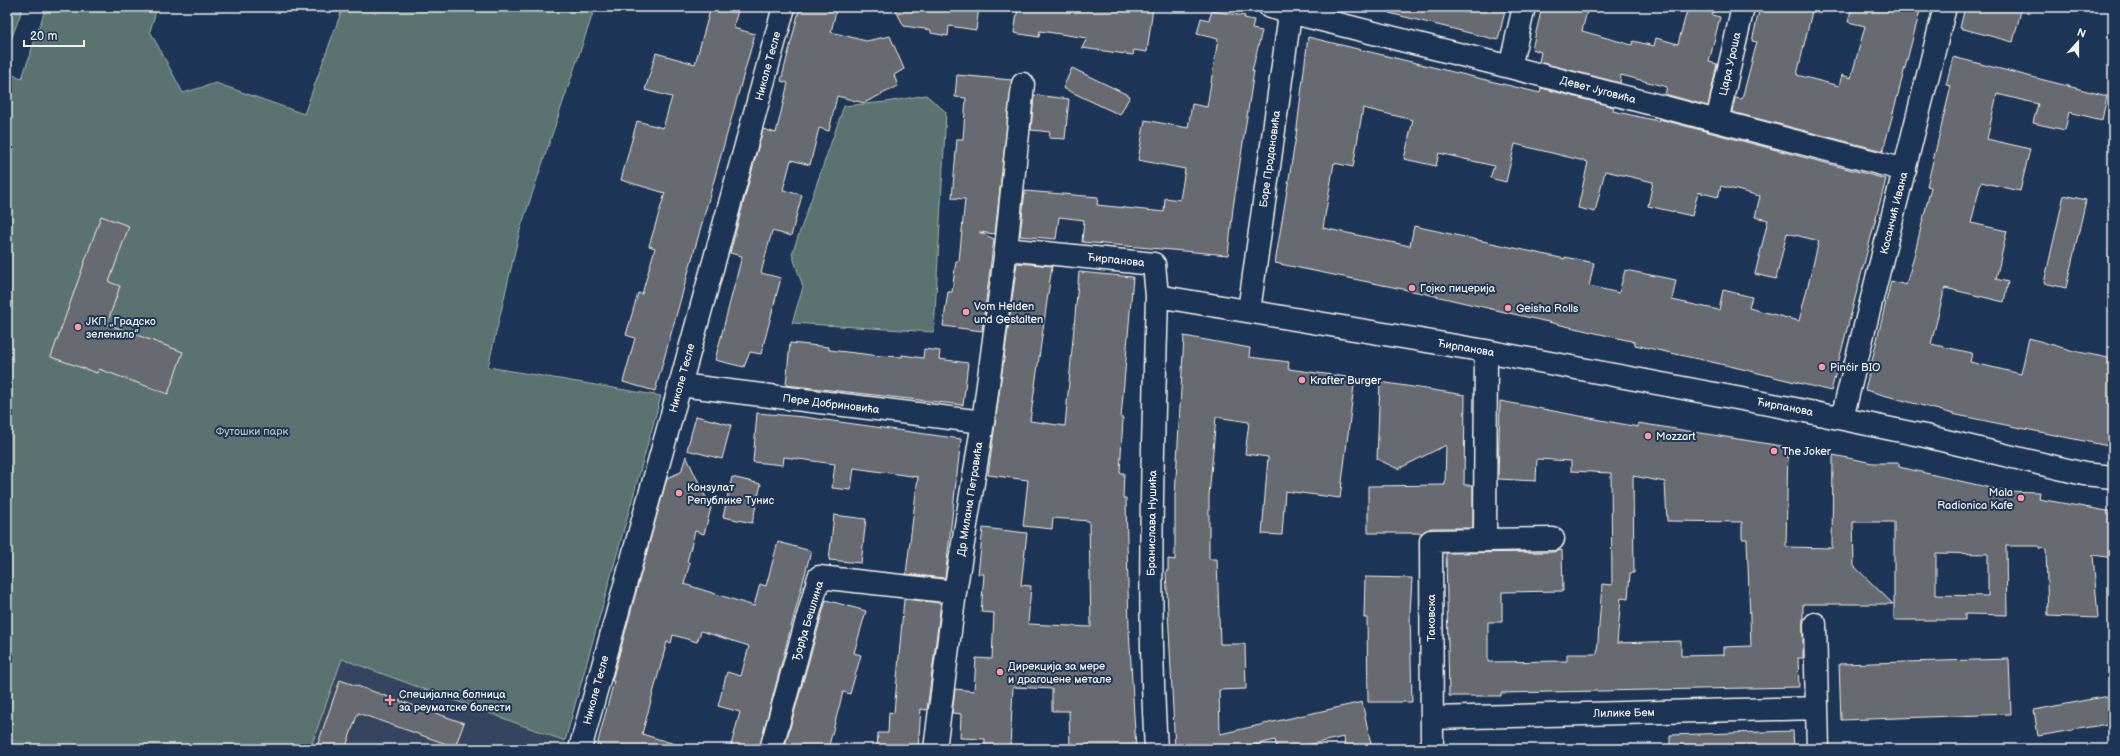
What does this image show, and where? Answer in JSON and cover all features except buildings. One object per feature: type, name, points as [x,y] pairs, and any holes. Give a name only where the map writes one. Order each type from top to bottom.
[{"type":"street","name":"Николе Тесле","points":[[580,749],[784,7]]},
{"type":"street","points":[[1510,67],[1524,7]]},
{"type":"street","name":"Цара Уроша","points":[[1717,121],[1743,7]]},
{"type":"street","name":"Косанчић Ивана","points":[[1842,418],[1946,7]]},
{"type":"street","name":"Девет Југовића","points":[[1284,8],[1905,170]]},
{"type":"street","name":"Боре Продановића","points":[[1249,311],[1284,8]]},
{"type":"street","points":[[1006,249],[1023,84]]},
{"type":"street","name":"Ћирпанова","points":[[1006,249],[1154,264],[1157,296],[1486,351],[1842,418],[2084,474],[2113,477]]},
{"type":"street","name":"Др Милана Петровића","points":[[935,749],[955,592],[983,422],[1006,249]]},
{"type":"street","name":"Бранислава Нушића","points":[[1156,749],[1152,687],[1151,544],[1157,296]]},
{"type":"street","points":[[1485,540],[1486,351]]},
{"type":"street","name":"Пере Добриновића","points":[[680,385],[983,422]]},
{"type":"street","name":"Таковска","points":[[1432,749],[1430,541],[1553,539]]},
{"type":"street","name":"Ђорђа Бешлина","points":[[771,749],[819,577],[955,592]]},
{"type":"street","points":[[1815,624],[1818,749]]},
{"type":"street","name":"Лилике Бем","points":[[1432,718],[1817,708]]},
{"type":"shaded area","name":"Специјална болница за реуматске болести","points":[[342,659],[565,741],[563,749],[310,749]]},
{"type":"green space","points":[[7,7],[23,7],[7,51]]},
{"type":"green space","name":"Футошки парк","points":[[46,7],[144,7],[156,11],[150,31],[183,93],[216,83],[304,114],[343,7],[595,7],[520,230],[488,367],[661,396],[565,741],[342,659],[310,749],[7,749],[7,73],[22,78]]},
{"type":"green space","points":[[926,95],[946,112],[934,332],[792,323],[803,287],[792,254],[844,106],[886,102]]},
{"type":"green space","points":[[1968,745],[1969,749],[1878,749]]},
{"type":"place","name":"Гојко пицерија","points":[[1412,288]]},
{"type":"place","name":"Geisha Rolls","points":[[1508,308]]},
{"type":"place","name":"Vom Helden und Gestalten","points":[[966,312]]},
{"type":"place","name":"ЈКП „Градско зеленило”","points":[[78,327]]},
{"type":"place","name":"Pinćir BIO","points":[[1822,367]]},
{"type":"place","name":"Krafter Burger","points":[[1302,380]]},
{"type":"place","name":"Mozzart","points":[[1648,436]]},
{"type":"place","name":"The Joker","points":[[1774,451]]},
{"type":"place","name":"Конзулат Републике Тунис","points":[[679,493]]},
{"type":"place","name":"Mala Radionica Kafe","points":[[2021,498]]},
{"type":"place","name":"Дирекција за мере и драгоцене метале","points":[[1000,672]]},
{"type":"place","name":"Специјална болница за реуматске болести","points":[[390,700]]}]
